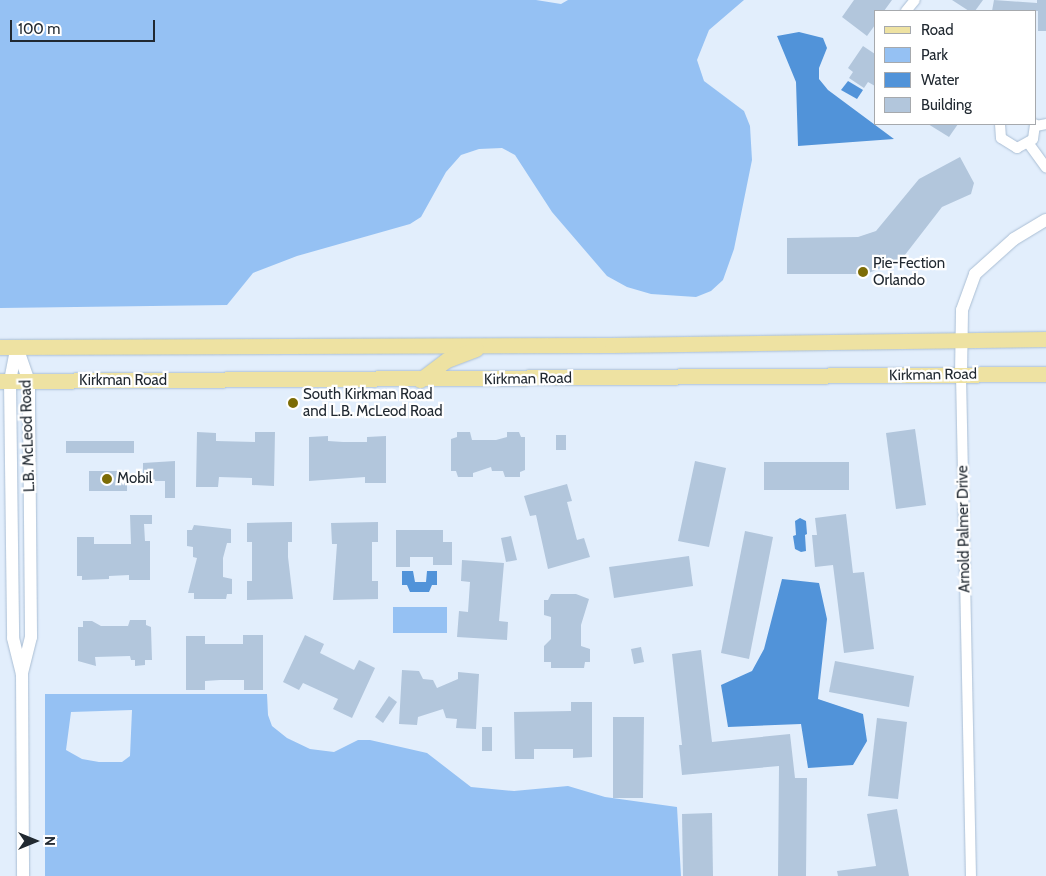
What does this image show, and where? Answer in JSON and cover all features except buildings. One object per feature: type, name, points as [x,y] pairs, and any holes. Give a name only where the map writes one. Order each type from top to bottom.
[{"type":"main road","points":[[0,347],[485,346],[1046,340]]},
{"type":"main road","points":[[420,380],[447,360],[485,346]]},
{"type":"main road","name":"Kirkman Road","points":[[5,381],[420,380],[1046,374]]},
{"type":"street","points":[[907,10],[915,0]]},
{"type":"street","points":[[1000,125],[998,132],[1005,144],[1017,148],[1029,144],[1039,125]]},
{"type":"street","points":[[1029,144],[1046,167]]},
{"type":"street","name":"Arnold Palmer Drive","points":[[971,876],[961,375],[964,300],[975,274],[1014,239],[1046,220]]},
{"type":"street","name":"L.B. McLeod Road","points":[[17,347],[5,381],[13,638],[22,674]]},
{"type":"street","name":"L.B. McLeod Road","points":[[17,347],[28,381],[31,636],[22,674],[23,876]]},
{"type":"green space","points":[[0,0],[536,0],[561,4],[568,0],[744,0],[709,30],[697,60],[704,81],[744,111],[750,126],[752,160],[734,249],[723,280],[711,291],[696,297],[651,294],[627,287],[607,276],[552,212],[515,155],[502,148],[479,149],[461,155],[446,172],[421,217],[410,224],[297,256],[253,273],[227,305],[0,308]]},
{"type":"green space","points":[[393,607],[447,607],[447,633],[393,633]]},
{"type":"green space","points":[[45,694],[267,694],[268,715],[272,726],[287,738],[310,749],[334,752],[358,740],[370,740],[427,753],[471,787],[514,791],[568,786],[605,797],[677,807],[681,876],[45,876]],"holes":[[[132,710],[130,756],[122,762],[99,762],[82,759],[66,750],[71,712]]]},
{"type":"water","points":[[799,32],[823,38],[827,48],[819,68],[819,79],[828,90],[894,139],[798,146],[796,82],[777,36]]},
{"type":"water","points":[[848,81],[863,90],[857,99],[841,90]]},
{"type":"water","points":[[800,518],[806,521],[807,534],[805,535],[806,551],[801,552],[795,549],[793,536],[796,535],[795,521]]},
{"type":"water","points":[[402,571],[413,571],[415,582],[426,582],[427,571],[437,571],[437,585],[432,585],[429,592],[410,592],[407,585],[402,585]]},
{"type":"water","points":[[782,579],[819,583],[827,619],[818,699],[863,714],[867,741],[853,765],[808,768],[801,724],[728,727],[721,685],[752,671],[764,649]]},
{"type":"place","name":"Pie-Fection Orlando","points":[[863,272]]},
{"type":"place","name":"South Kirkman Road and L.B. McLeod Road","points":[[293,403]]},
{"type":"place","name":"Mobil","points":[[107,479]]}]
